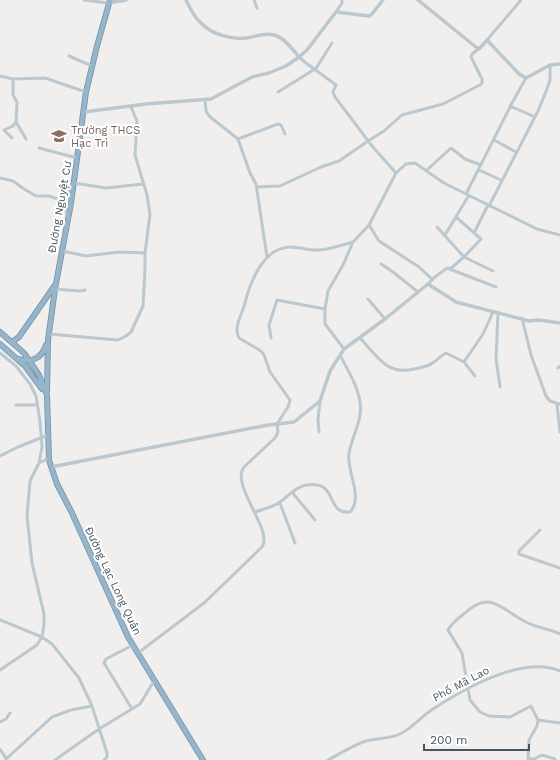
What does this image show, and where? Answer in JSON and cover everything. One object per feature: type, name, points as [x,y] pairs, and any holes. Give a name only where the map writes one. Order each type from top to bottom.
[{"type":"highway","name":"Đường Nguyệt Cư","points":[[47,395],[48,340],[54,288],[57,281],[74,183],[86,92],[109,2]]},
{"type":"highway","points":[[12,342],[19,337],[54,288]]},
{"type":"highway","name":"Đường Lạc Long Quân","points":[[0,332],[24,353],[39,375],[47,395],[49,458],[57,484],[133,644],[203,760]]},
{"type":"highway","points":[[14,356],[22,360],[37,358],[42,354],[48,340]]},
{"type":"highway","points":[[0,344],[30,371],[47,395]]},
{"type":"street","points":[[84,0],[109,2],[126,0]]},
{"type":"street","points":[[186,0],[195,17],[201,24],[225,36],[236,39],[274,34],[284,42],[299,57],[336,85],[333,92],[334,96],[396,173]]},
{"type":"street","points":[[254,0],[257,8]]},
{"type":"street","points":[[84,112],[211,98],[258,75],[269,73],[286,66],[307,50],[336,12],[342,3],[342,0]]},
{"type":"street","points":[[336,12],[370,16],[383,0]]},
{"type":"street","points":[[418,0],[477,48],[480,48]]},
{"type":"street","points":[[257,187],[276,187],[321,167],[339,161],[368,140],[386,130],[402,114],[443,104],[480,85],[482,79],[471,57],[472,54],[480,48],[521,0]]},
{"type":"street","points":[[487,40],[519,74],[526,78]]},
{"type":"street","points":[[278,92],[315,70],[332,43]]},
{"type":"street","points":[[69,56],[92,66]]},
{"type":"street","points":[[445,235],[456,218],[510,106],[526,78],[550,65],[560,64]]},
{"type":"street","points":[[474,233],[535,117],[549,85],[550,65]]},
{"type":"street","points":[[0,76],[13,79],[45,78],[86,92]]},
{"type":"street","points":[[13,79],[14,96],[17,102],[16,122],[26,139]]},
{"type":"street","points":[[205,99],[206,111],[209,116],[238,139],[250,173],[257,187],[267,257]]},
{"type":"street","points":[[510,106],[535,117]]},
{"type":"street","points":[[49,334],[116,340],[121,339],[129,334],[133,328],[143,306],[146,269],[145,253],[150,214],[149,204],[135,155],[137,121],[131,107]]},
{"type":"street","points":[[12,138],[4,130],[13,126],[16,122]]},
{"type":"street","points":[[238,139],[278,124],[281,125],[285,134]]},
{"type":"street","points":[[494,140],[516,152]]},
{"type":"street","points":[[39,148],[77,158]]},
{"type":"street","points":[[427,170],[451,148],[465,159],[481,165]]},
{"type":"street","points":[[344,349],[327,327],[325,321],[328,291],[343,265],[353,242],[369,225],[396,173],[406,164],[412,162],[444,182],[537,229],[560,235]]},
{"type":"street","points":[[479,170],[501,180]]},
{"type":"street","points":[[0,178],[13,181],[36,196],[49,196],[64,201]]},
{"type":"street","points":[[68,218],[64,207],[64,201],[74,183],[106,188],[143,184]]},
{"type":"street","points":[[450,269],[481,239],[456,218]]},
{"type":"street","points":[[369,225],[379,241],[419,267],[432,279]]},
{"type":"street","points":[[437,227],[464,257],[493,271]]},
{"type":"street","points":[[138,653],[204,604],[265,543],[264,536],[240,478],[240,474],[244,468],[275,438],[278,432],[277,424],[289,406],[290,399],[270,372],[261,351],[239,338],[237,326],[252,281],[267,257],[283,248],[293,247],[321,250],[353,242]]},
{"type":"street","points":[[62,251],[86,256],[119,252],[145,253]]},
{"type":"street","points":[[381,264],[418,292]]},
{"type":"street","points":[[319,432],[318,419],[320,401],[330,371],[344,349],[385,319],[446,268],[496,287]]},
{"type":"street","points":[[428,284],[456,302],[529,321],[539,320],[560,323]]},
{"type":"street","points":[[54,288],[80,291],[85,290]]},
{"type":"street","points":[[368,299],[385,319]]},
{"type":"street","points":[[271,338],[269,325],[277,300],[325,309]]},
{"type":"street","points":[[464,362],[495,313]]},
{"type":"street","points":[[495,313],[496,359],[500,387]]},
{"type":"street","points":[[522,318],[531,355],[546,396],[548,400],[559,404],[560,432]]},
{"type":"street","points":[[360,338],[394,370],[408,371],[426,366],[438,360],[446,352],[464,362],[475,376]]},
{"type":"street","points":[[0,353],[25,375],[35,392],[38,405],[42,447],[39,463],[30,481],[27,516],[32,563],[44,614],[42,637],[37,645],[0,670]]},
{"type":"street","points":[[255,512],[280,503],[292,492],[304,485],[323,486],[329,493],[336,508],[339,510],[350,512],[355,504],[348,456],[360,417],[361,404],[340,354]]},
{"type":"street","points":[[51,467],[294,422],[320,401]]},
{"type":"street","points":[[16,405],[38,405]]},
{"type":"street","points":[[0,456],[48,435]]},
{"type":"street","points":[[39,463],[49,458]]},
{"type":"street","points":[[292,492],[315,520]]},
{"type":"street","points":[[280,503],[295,544]]},
{"type":"street","points":[[540,530],[519,551],[519,554],[560,568]]},
{"type":"street","points":[[556,758],[542,755],[534,759],[528,759],[529,740],[537,726],[538,720],[530,706],[512,717],[486,715],[480,712],[470,700],[462,653],[448,630],[453,622],[473,606],[481,602],[496,603],[527,623],[560,634]]},
{"type":"street","points":[[0,620],[42,637],[52,644],[79,678],[92,706],[98,729],[107,753],[104,760]]},
{"type":"street","points":[[132,709],[104,663],[106,660],[133,644]]},
{"type":"street","name":"Phố Mã Lao","points":[[328,760],[364,742],[384,739],[401,734],[432,710],[468,688],[491,677],[527,667],[544,667],[560,671]]},
{"type":"street","points":[[55,760],[98,729],[140,703],[154,681]]},
{"type":"street","points":[[0,749],[7,759],[52,717],[71,710],[92,706]]},
{"type":"street","points":[[0,722],[6,719],[10,713]]},
{"type":"street","points":[[538,720],[560,723]]},
{"type":"place","name":"Trường THCS Hạc Trì","points":[[59,136]]}]
